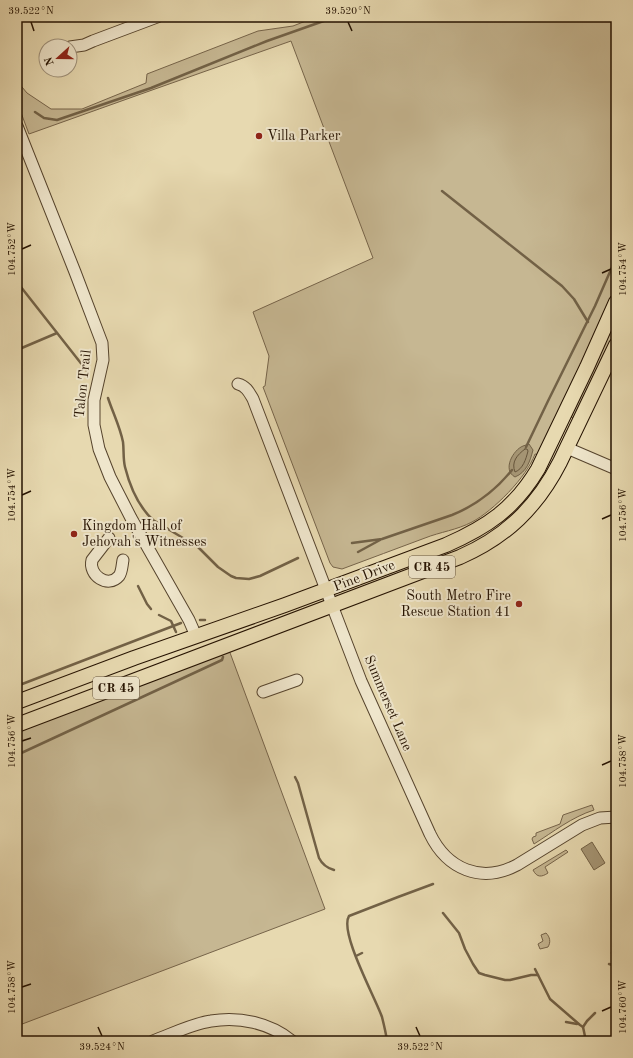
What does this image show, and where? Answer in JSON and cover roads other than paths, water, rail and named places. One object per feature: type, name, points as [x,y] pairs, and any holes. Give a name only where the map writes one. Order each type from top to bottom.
[{"type":"main road","name":"Pine Drive","points":[[17,702],[134,658],[326,590],[439,547],[484,526],[508,506],[528,484],[541,463],[616,302]]},
{"type":"main road","name":"Pine Drive","points":[[17,725],[460,557],[500,535],[516,522],[535,501],[552,476],[567,448],[616,344]]},
{"type":"street","points":[[78,45],[93,42],[157,17]]},
{"type":"street","name":"Talon Trail","points":[[17,126],[102,343],[103,360],[94,400],[94,425],[99,449],[110,477],[131,518],[189,620],[196,636]]},
{"type":"street","name":"Summerset Lane","points":[[238,384],[244,386],[253,399],[367,694],[434,843],[440,851],[460,867],[475,872],[501,872],[517,865],[582,825],[600,818],[616,817]]},
{"type":"street","points":[[567,448],[616,469]]},
{"type":"street","points":[[108,538],[92,560],[91,564],[94,573],[106,581],[114,579],[120,574],[123,560]]},
{"type":"street","points":[[263,692],[297,680]]},
{"type":"street","points":[[153,1041],[204,1022],[232,1020],[255,1023],[270,1028],[280,1032],[292,1041]]},
{"type":"water","points":[[529,444],[533,450],[529,462],[525,469],[515,477],[509,470],[510,460],[519,448]]},
{"type":"water","points":[[592,842],[605,863],[594,870],[581,849]]},
{"type":"waterway","points":[[35,112],[44,118],[57,120],[151,88],[267,41],[335,17]]},
{"type":"waterway","points":[[442,191],[562,286],[574,299],[588,322]]},
{"type":"waterway","points":[[526,447],[595,306],[616,258]]},
{"type":"waterway","points":[[17,282],[87,371]]},
{"type":"waterway","points":[[17,350],[57,333]]},
{"type":"waterway","points":[[108,398],[122,436],[124,464],[129,482],[143,509],[153,520],[198,547],[218,567],[236,578],[249,579],[260,576],[298,558]]},
{"type":"waterway","points":[[352,543],[382,539],[452,515],[470,507],[492,491],[512,470]]},
{"type":"waterway","points":[[358,552],[380,540]]},
{"type":"waterway","points":[[138,586],[151,609]]},
{"type":"waterway","points":[[159,615],[171,621],[176,632]]},
{"type":"waterway","points":[[200,620],[205,620]]},
{"type":"waterway","points":[[17,686],[181,623]]},
{"type":"waterway","points":[[17,755],[222,660],[223,657]]},
{"type":"waterway","points":[[295,777],[319,858],[325,866],[334,870]]},
{"type":"waterway","points":[[387,1041],[382,1017],[353,950],[347,924],[349,916],[433,884]]},
{"type":"waterway","points":[[443,913],[459,933],[465,949],[479,973],[505,980],[538,975]]},
{"type":"waterway","points":[[614,950],[612,953],[616,962]]},
{"type":"waterway","points":[[356,956],[362,953]]},
{"type":"waterway","points":[[609,964],[616,966]]},
{"type":"waterway","points":[[535,969],[550,999],[583,1027]]},
{"type":"waterway","points":[[586,1041],[583,1027],[595,1013]]},
{"type":"waterway","points":[[566,1022],[577,1024]]},
{"type":"place","name":"Villa Parker","points":[[259,136]]},
{"type":"place","name":"Kingdom Hall of Jehovah's Witnesses","points":[[74,534]]},
{"type":"place","name":"South Metro Fire Rescue Station 41","points":[[519,604]]}]
